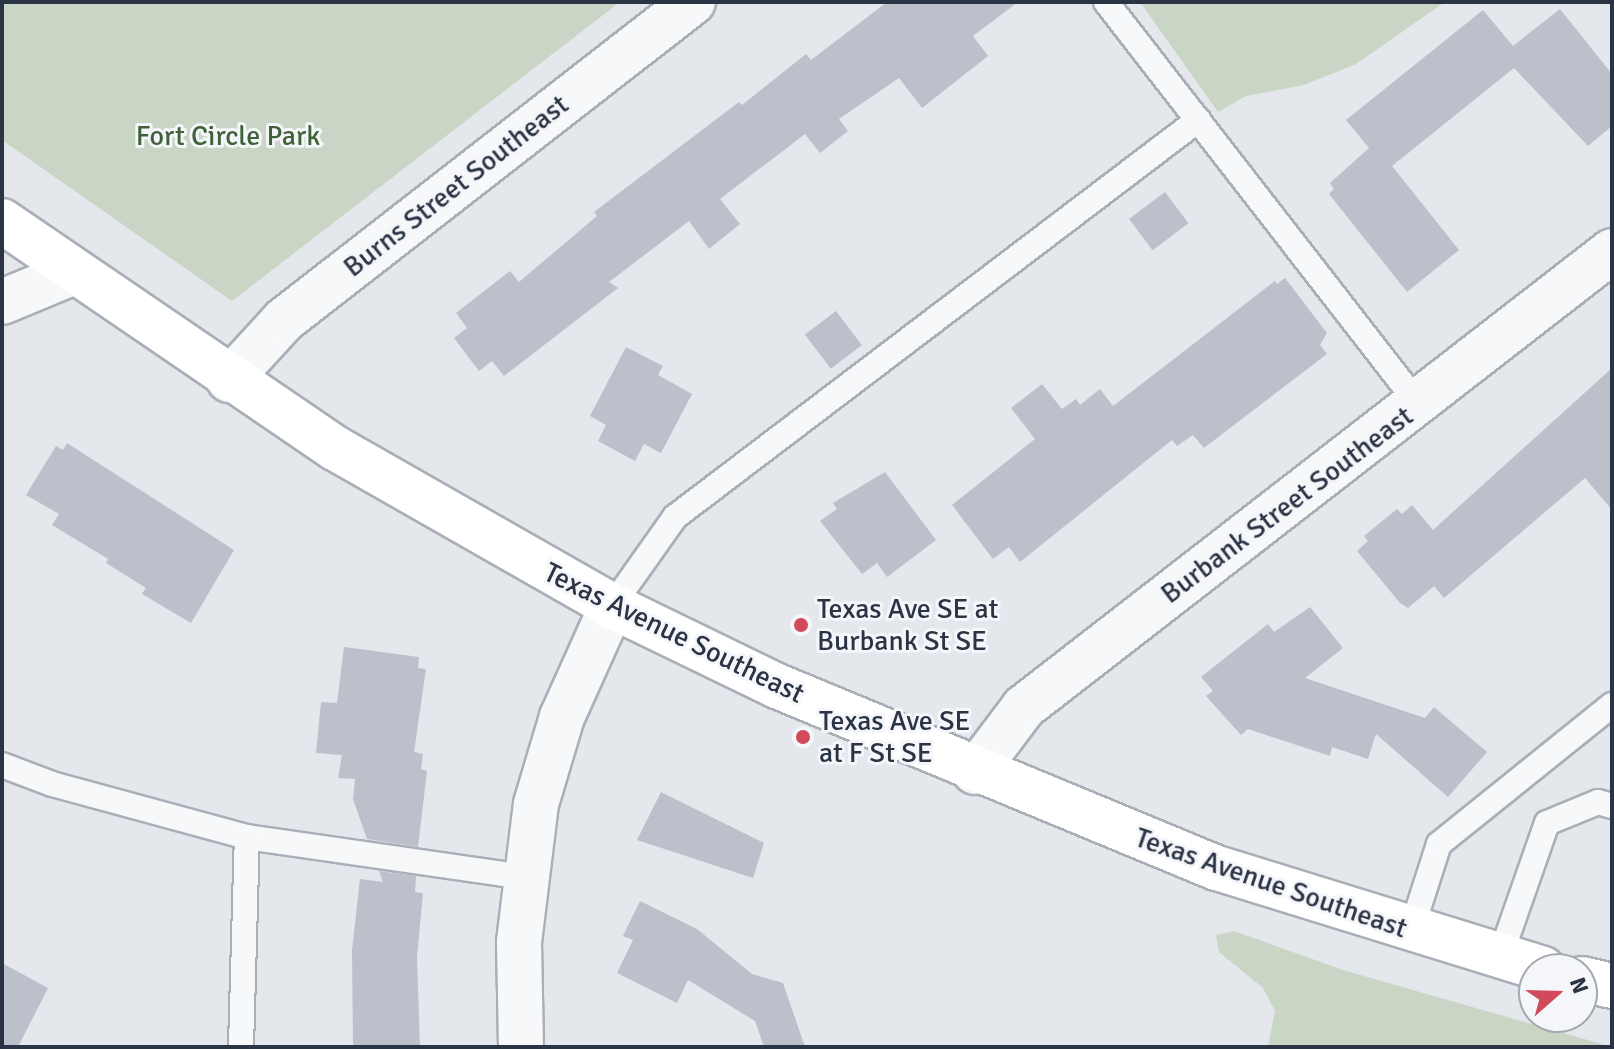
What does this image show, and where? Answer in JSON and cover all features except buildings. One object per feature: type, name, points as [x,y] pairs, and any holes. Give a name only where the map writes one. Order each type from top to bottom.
[{"type":"main road","name":"Texas Avenue Southeast","points":[[2,221],[72,273],[229,380],[468,528],[612,606],[777,686],[975,772],[1217,868],[1518,962]]},
{"type":"street","name":"Burns Street Southeast","points":[[229,380],[284,320],[693,2]]},
{"type":"street","name":"Burbank Street Southeast","points":[[975,772],[1024,707],[1419,405],[1612,251]]},
{"type":"street","points":[[2,302],[72,273]]},
{"type":"street","points":[[521,1047],[524,877],[554,739],[612,606]]},
{"type":"lane","points":[[1106,2],[1419,405]]},
{"type":"lane","points":[[612,606],[675,517],[1198,120]]},
{"type":"lane","points":[[1411,931],[1439,844],[1612,705]]},
{"type":"lane","points":[[2,765],[52,784],[247,837],[524,877]]},
{"type":"lane","points":[[1500,957],[1547,823],[1598,802],[1612,806]]},
{"type":"lane","points":[[241,1047],[247,837]]},
{"type":"green space","name":"Fort Circle Park","points":[[2,2],[620,2],[232,301],[2,140]]},
{"type":"green space","points":[[1140,2],[1445,2],[1356,64],[1304,85],[1246,96],[1218,112]]},
{"type":"green space","points":[[1234,931],[1343,970],[1518,1020],[1518,1033],[1563,1033],[1612,1047],[1268,1047],[1275,1011],[1263,988],[1219,952],[1216,935]]},
{"type":"place","name":"Texas Ave SE at Burbank St SE","points":[[801,625]]},
{"type":"place","name":"Texas Ave SE at F St SE","points":[[803,737]]}]
